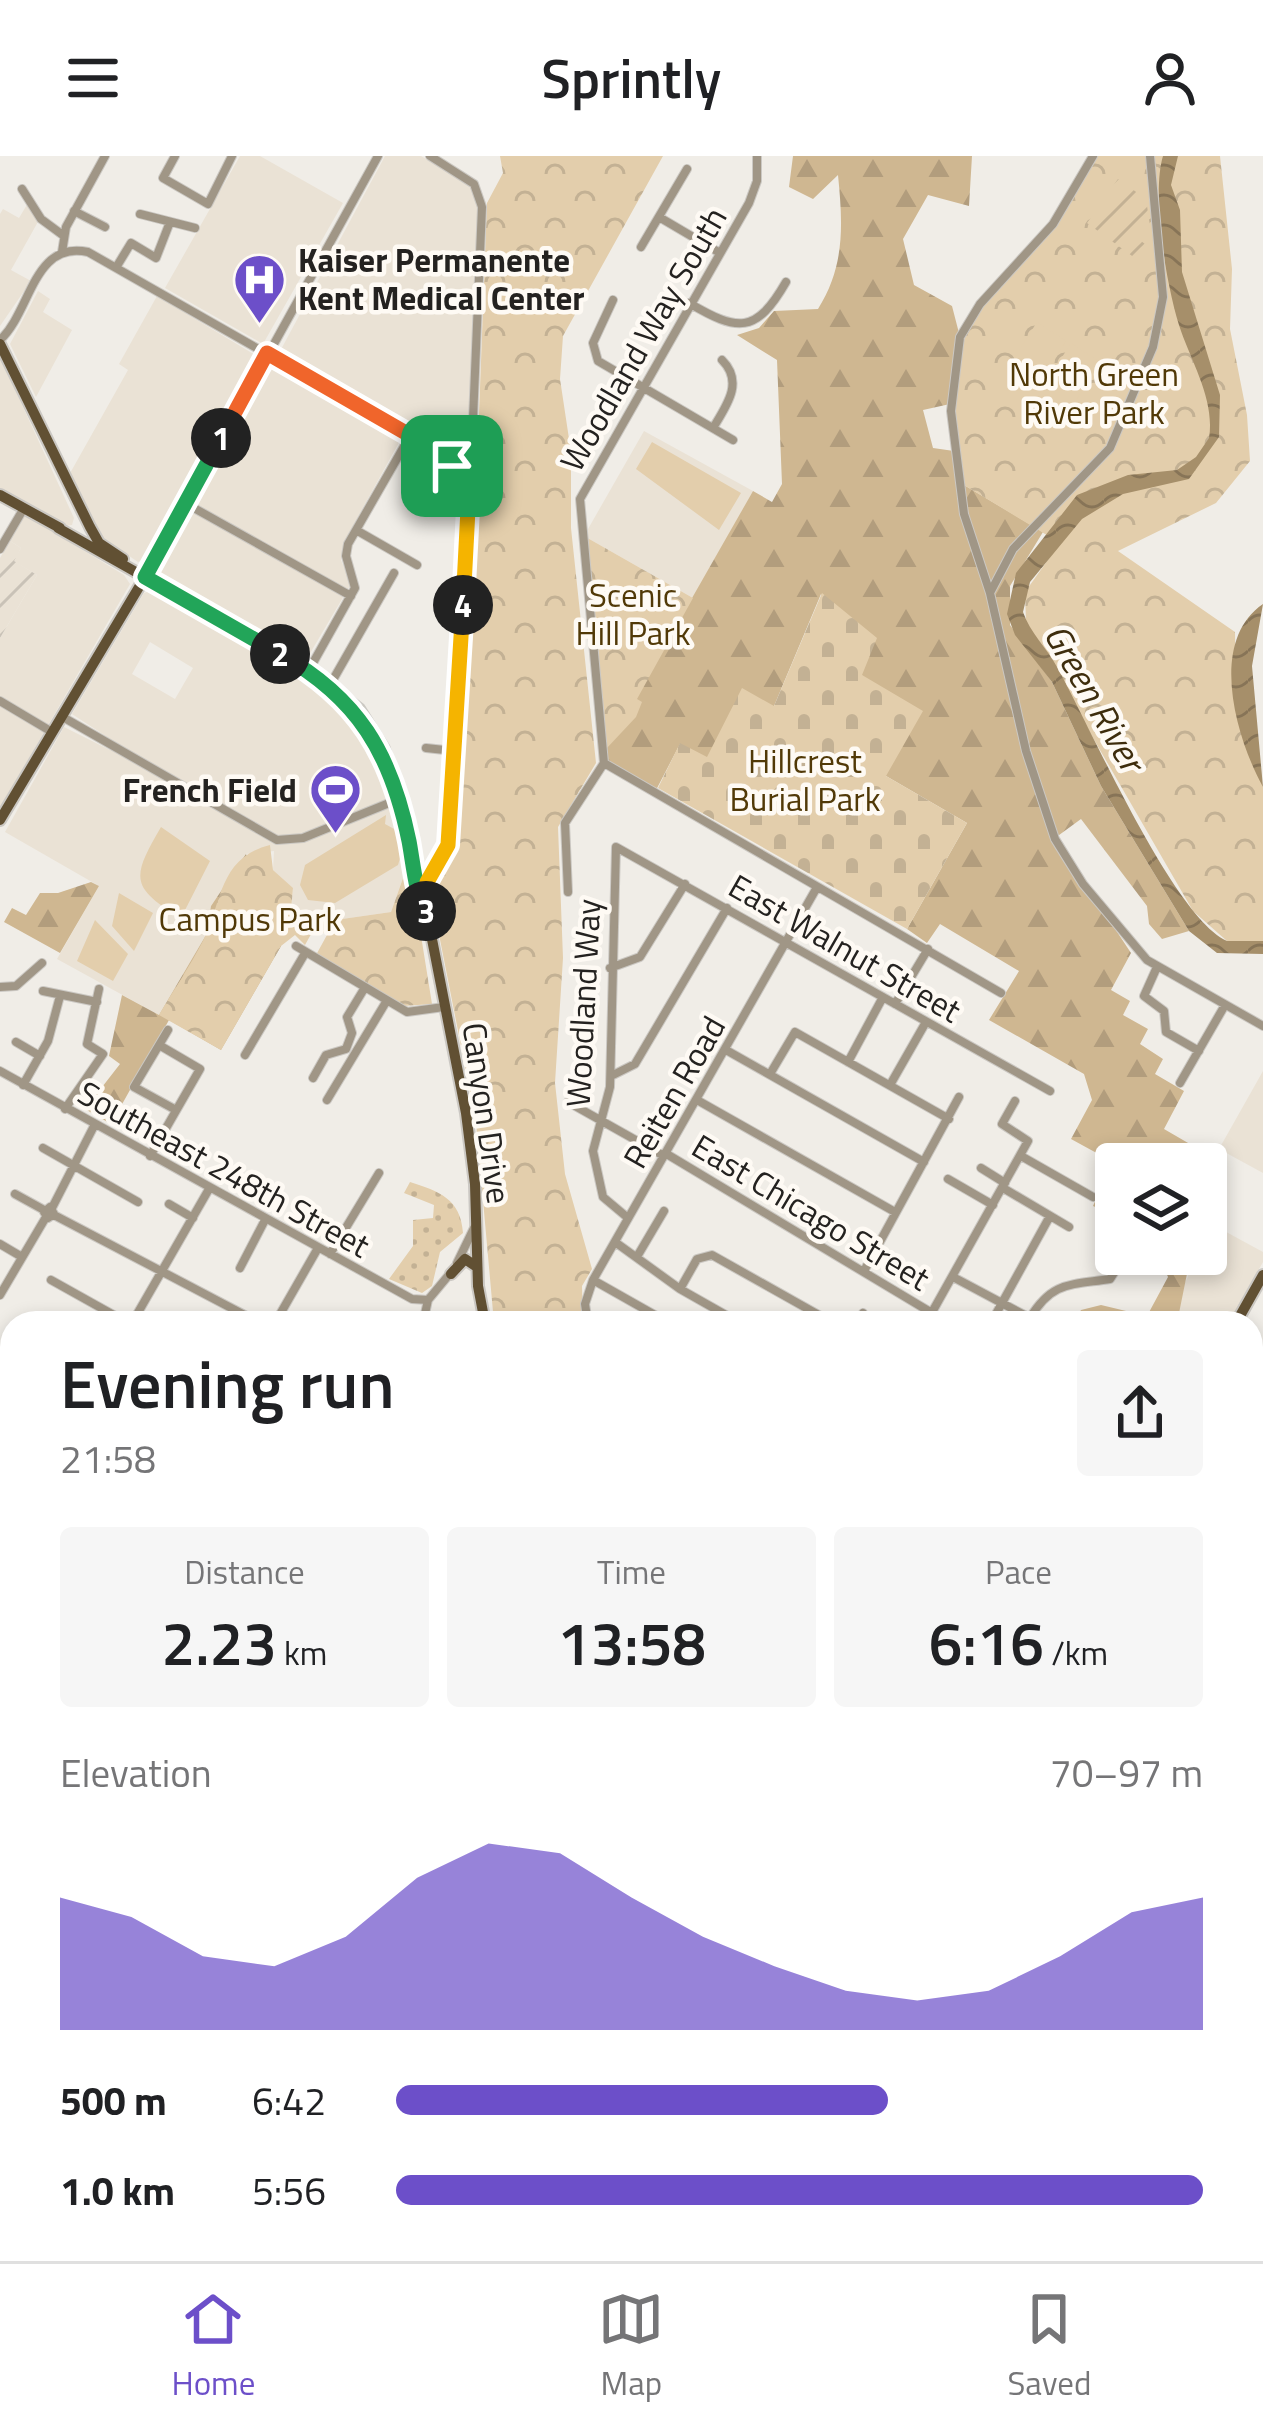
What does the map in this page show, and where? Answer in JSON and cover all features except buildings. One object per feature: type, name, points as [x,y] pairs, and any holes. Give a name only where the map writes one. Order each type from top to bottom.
[{"type":"main road","points":[[0,342],[82,521],[121,563],[135,594]]},
{"type":"main road","points":[[0,495],[331,685],[373,728],[402,799]]},
{"type":"main road","points":[[62,529],[82,521]]},
{"type":"main road","points":[[82,521],[86,543]]},
{"type":"main road","points":[[0,820],[145,577]]},
{"type":"main road","name":"Canyon Drive","points":[[402,799],[426,912]]},
{"type":"main road","name":"Canyon Drive","points":[[402,799],[470,1140],[483,1311]]},
{"type":"main road","points":[[453,1271],[465,1259],[477,1267]]},
{"type":"main road","points":[[1243,1311],[1263,1275]]},
{"type":"street","points":[[64,251],[63,233],[105,156]]},
{"type":"street","points":[[175,156],[164,178],[208,204],[232,156]]},
{"type":"street","points":[[145,577],[378,156]]},
{"type":"street","points":[[430,156],[449,161],[470,182],[482,207],[472,443],[452,466]]},
{"type":"street","name":"Woodland Way South","points":[[604,763],[578,512],[584,489],[640,386],[756,188],[757,156]]},
{"type":"street","points":[[1093,156],[1053,224],[971,315],[956,351],[950,397],[964,514],[990,593],[1027,751],[1054,838],[1127,941],[1157,967],[1263,1026]]},
{"type":"street","points":[[990,593],[1013,550],[1110,448],[1153,347],[1163,297],[1150,156]]},
{"type":"street","points":[[641,247],[687,169]]},
{"type":"street","points":[[22,189],[44,223],[63,233],[78,250],[117,267],[267,353],[410,436],[452,466],[466,495],[469,524],[448,845],[424,893]]},
{"type":"street","points":[[74,211],[105,227]]},
{"type":"street","points":[[140,214],[195,228]]},
{"type":"street","points":[[659,217],[720,253]]},
{"type":"street","points":[[117,267],[131,243],[156,258],[170,221]]},
{"type":"street","points":[[0,342],[45,266],[64,251],[78,250]]},
{"type":"street","points":[[689,303],[721,322],[749,323],[766,314],[786,282]]},
{"type":"street","points":[[614,300],[593,352],[601,363],[733,440]]},
{"type":"street","points":[[713,428],[733,388],[732,372],[722,359]]},
{"type":"street","points":[[309,670],[351,596],[356,581],[346,554],[356,530],[410,436]]},
{"type":"street","points":[[185,503],[351,596]]},
{"type":"street","points":[[0,549],[24,508]]},
{"type":"street","points":[[356,530],[417,566]]},
{"type":"street","points":[[331,685],[394,573]]},
{"type":"street","points":[[0,701],[52,732]]},
{"type":"street","points":[[61,716],[277,840],[303,838],[402,799]]},
{"type":"street","points":[[425,748],[454,751]]},
{"type":"street","points":[[568,892],[565,824],[604,763],[1000,993]]},
{"type":"street","name":"East Walnut Street","points":[[616,847],[1050,1091]]},
{"type":"street","name":"Woodland Way","points":[[616,847],[610,1076],[603,1122],[593,1149],[603,1197],[628,1218]]},
{"type":"street","points":[[418,865],[428,869],[442,860]]},
{"type":"street","points":[[610,968],[640,957],[685,884]]},
{"type":"street","name":"Reiten Road","points":[[586,1311],[593,1280],[816,889]]},
{"type":"street","points":[[610,1076],[635,1064],[727,908]]},
{"type":"street","points":[[296,946],[304,955],[412,1013],[444,1007]]},
{"type":"street","points":[[896,1004],[928,949]]},
{"type":"street","points":[[245,1055],[304,955]]},
{"type":"street","points":[[0,987],[16,986],[42,963]]},
{"type":"street","points":[[1157,967],[1144,991],[1147,1000],[1164,1011],[1166,1032],[1199,1051]]},
{"type":"street","points":[[64,1109],[103,1054],[86,1044],[100,989]]},
{"type":"street","points":[[313,1078],[326,1054],[346,1049],[352,1037],[346,1017],[364,989]]},
{"type":"street","points":[[43,991],[97,1002]]},
{"type":"street","points":[[23,1084],[40,1056],[60,996]]},
{"type":"street","points":[[848,1062],[884,997]]},
{"type":"street","points":[[327,1100],[386,1002]]},
{"type":"street","points":[[1180,1083],[1225,1005]]},
{"type":"street","points":[[890,1085],[926,1022]]},
{"type":"street","points":[[168,1030],[134,1087],[176,1111]]},
{"type":"street","points":[[770,1075],[795,1032],[949,1119]]},
{"type":"street","points":[[16,1042],[40,1056]]},
{"type":"street","points":[[150,1156],[200,1069],[159,1046]]},
{"type":"street","points":[[726,1050],[924,1162]]},
{"type":"street","name":"Southeast 248th Street","points":[[0,1071],[412,1299],[428,1300]]},
{"type":"street","points":[[864,1271],[959,1097]]},
{"type":"street","points":[[697,1100],[896,1212]]},
{"type":"street","points":[[933,1311],[1028,1141],[1002,1124],[1015,1101]]},
{"type":"street","name":"East Chicago Street","points":[[568,1102],[929,1311]]},
{"type":"street","points":[[0,1295],[94,1126]]},
{"type":"street","points":[[43,1148],[138,1202]]},
{"type":"street","points":[[1021,1156],[1093,1197]]},
{"type":"street","points":[[981,1168],[1069,1227]]},
{"type":"street","points":[[330,1254],[379,1173]]},
{"type":"street","points":[[948,1179],[993,1204]]},
{"type":"street","points":[[137,1311],[209,1189]]},
{"type":"street","points":[[16,1194],[238,1311]]},
{"type":"street","points":[[169,1204],[193,1218]]},
{"type":"street","points":[[638,1255],[664,1211]]},
{"type":"street","points":[[997,1311],[1050,1216]]},
{"type":"street","points":[[240,1268],[266,1220]]},
{"type":"street","points":[[453,1271],[476,1221]]},
{"type":"street","points":[[614,1242],[719,1311]]},
{"type":"street","points":[[0,1244],[22,1257]]},
{"type":"street","points":[[282,1311],[318,1248]]},
{"type":"street","points":[[426,1311],[428,1300],[465,1254],[477,1252]]},
{"type":"street","points":[[680,1289],[697,1259],[710,1254],[812,1311]]},
{"type":"street","name":"East Chicago Street","points":[[1035,1311],[1054,1287],[1113,1275]]},
{"type":"street","name":"East Chicago Street","points":[[952,1277],[1016,1311]]},
{"type":"street","points":[[51,1280],[108,1311]]},
{"type":"street","points":[[593,1280],[648,1311]]},
{"type":"shaded area","points":[[240,156],[260,156],[343,203],[263,344],[165,288]]},
{"type":"shaded area","points":[[385,156],[421,156],[473,187],[480,208],[467,441],[454,456],[278,355]]},
{"type":"shaded area","points":[[28,203],[39,220],[11,270],[31,281],[0,326],[0,214],[3,209],[19,218]]},
{"type":"shaded area","points":[[38,291],[50,299],[43,312],[72,330],[36,397],[10,344]]},
{"type":"shaded area","points":[[157,296],[257,356],[147,558],[138,562],[100,536],[69,475],[128,370],[119,364]]},
{"type":"shaded area","points":[[0,357],[74,518],[72,525],[65,526],[0,488]]},
{"type":"shaded area","points":[[271,364],[401,439],[345,540],[341,560],[351,584],[306,660],[203,601],[199,607],[145,577],[236,411],[243,414]]},
{"type":"shaded area","points":[[644,431],[753,491],[693,598],[584,536]]},
{"type":"shaded area","points":[[25,515],[124,575],[130,584],[0,808],[0,638],[37,575],[13,561],[21,548],[10,541]]},
{"type":"shaded area","points":[[10,541],[21,548],[14,561],[37,575],[0,638],[0,558]]},
{"type":"shaded area","points":[[154,590],[261,651],[266,645],[350,704],[382,749],[413,849],[391,912],[321,922],[291,910],[293,889],[273,870],[274,851],[246,854],[211,906],[206,935],[159,1015],[57,959],[99,886],[5,832],[64,727],[110,750],[121,746],[72,714],[144,593]],"holes":[[[150,642],[193,668],[175,699],[132,674]]]},
{"type":"shaded area","points":[[1263,1071],[1263,1173],[1227,1153],[1227,1143],[1222,1143]]},
{"type":"shaded area","points":[[1227,1232],[1263,1252],[1263,1262],[1236,1311],[1169,1311],[1188,1277],[1227,1275]]},
{"type":"green space","points":[[500,156],[663,156],[563,336],[560,379],[571,452],[571,528],[596,763],[558,827],[563,958],[555,1083],[565,1174],[592,1269],[582,1286],[583,1311],[493,1311],[476,1122],[431,894],[453,834],[473,545],[472,501],[459,466],[473,456],[478,441],[487,203],[503,173]]},
{"type":"green space","points":[[793,156],[972,156],[969,206],[928,195],[903,239],[914,285],[952,306],[960,337],[950,404],[923,410],[933,448],[954,451],[959,482],[1043,532],[1010,586],[1010,625],[1052,682],[1101,786],[1189,931],[1162,939],[1149,924],[1147,906],[1081,819],[1055,838],[1131,953],[1111,990],[1130,1001],[1123,1015],[1148,1029],[1140,1044],[1163,1059],[1155,1074],[1184,1091],[1164,1129],[1188,1143],[1095,1143],[1095,1152],[1071,1139],[1092,1100],[1084,1074],[989,1020],[1019,971],[940,924],[927,943],[907,929],[967,823],[886,776],[862,675],[821,594],[774,706],[707,758],[680,744],[655,792],[604,763],[606,749],[753,491],[772,502],[782,484],[777,360],[737,335],[759,328],[774,311],[818,309],[838,261],[841,228],[838,175],[813,199],[789,187]]},
{"type":"green space","name":"North Green River Park","points":[[1093,156],[1220,156],[1232,269],[1230,329],[1247,415],[1250,461],[1216,503],[1118,551],[1235,632],[1236,712],[1263,787],[1263,941],[1227,941],[1193,911],[1026,622],[1025,592],[1060,543],[959,482],[951,430],[955,357],[971,315],[1053,224]]},
{"type":"green space","points":[[1118,179],[1146,199],[1150,226],[1141,241],[1149,247],[1139,261],[1087,223]]},
{"type":"green space","points":[[1037,322],[1066,341],[1036,389],[1007,370]]},
{"type":"green space","points":[[1071,343],[1100,362],[1070,410],[1040,392]]},
{"type":"green space","points":[[652,442],[741,493],[719,530],[636,469]]},
{"type":"green space","name":"Scenic Hill Park","points":[[584,536],[693,598],[637,699],[642,702],[636,717],[606,749]]},
{"type":"green space","name":"Hillcrest Burial Park","points":[[822,593],[877,638],[862,675],[923,711],[886,776],[967,823],[907,929],[658,788],[680,743],[707,757],[742,688],[774,706]]},
{"type":"green space","points":[[386,815],[385,824],[396,830],[404,845],[398,865],[335,903],[308,900],[300,885],[305,865]]},
{"type":"green space","points":[[161,827],[210,861],[181,918],[152,898],[141,880],[145,858]]},
{"type":"green space","name":"Campus Park","points":[[270,845],[273,870],[293,888],[291,910],[321,922],[391,912],[409,861],[432,1004],[403,1006],[316,955],[327,935],[315,927],[305,945],[295,935],[281,946],[221,1050],[159,1015],[203,941],[231,871],[253,851]]},
{"type":"green space","points":[[246,854],[281,946],[221,1050],[169,1020],[111,1124],[85,1109],[120,1064],[109,1056],[122,995],[159,1015],[206,935],[211,906]]},
{"type":"green space","points":[[91,882],[99,886],[60,953],[4,922],[12,908],[26,915],[40,893],[58,893]]},
{"type":"green space","points":[[119,893],[153,913],[134,951],[112,926]]},
{"type":"green space","points":[[95,920],[128,954],[113,981],[77,961]]},
{"type":"green space","points":[[410,1182],[447,1198],[458,1212],[463,1233],[440,1252],[432,1286],[422,1293],[389,1279],[413,1246],[413,1220],[433,1218],[434,1205],[404,1193]]},
{"type":"green space","points":[[1167,1275],[1187,1275],[1179,1311],[1150,1311]]},
{"type":"green space","points":[[1101,1305],[1126,1311],[1080,1311]]},
{"type":"water","points":[[1163,156],[1178,156],[1171,185],[1180,210],[1182,272],[1220,395],[1219,437],[1189,479],[1123,494],[1082,519],[1030,582],[1023,612],[1182,896],[1227,941],[1263,941],[1263,954],[1217,953],[1189,931],[1101,786],[1052,682],[1015,635],[1007,614],[1016,573],[1077,495],[1128,475],[1177,470],[1196,457],[1209,438],[1206,397],[1181,331],[1166,269],[1159,195]]},
{"type":"water","points":[[1263,604],[1252,666],[1263,787],[1237,718],[1232,666],[1246,621]]},
{"type":"place","name":"Kaiser Permanente Kent Medical Center","points":[[259,325]]},
{"type":"place","name":"French Field","points":[[336,836]]},
{"type":"route","points":[[267,353],[432,448],[452,466],[466,495],[469,524],[448,845],[424,893],[426,912],[396,788],[350,704],[309,670],[145,577],[267,353]]},
{"type":"water label","name":"Green River","points":[[1095,697]]}]
